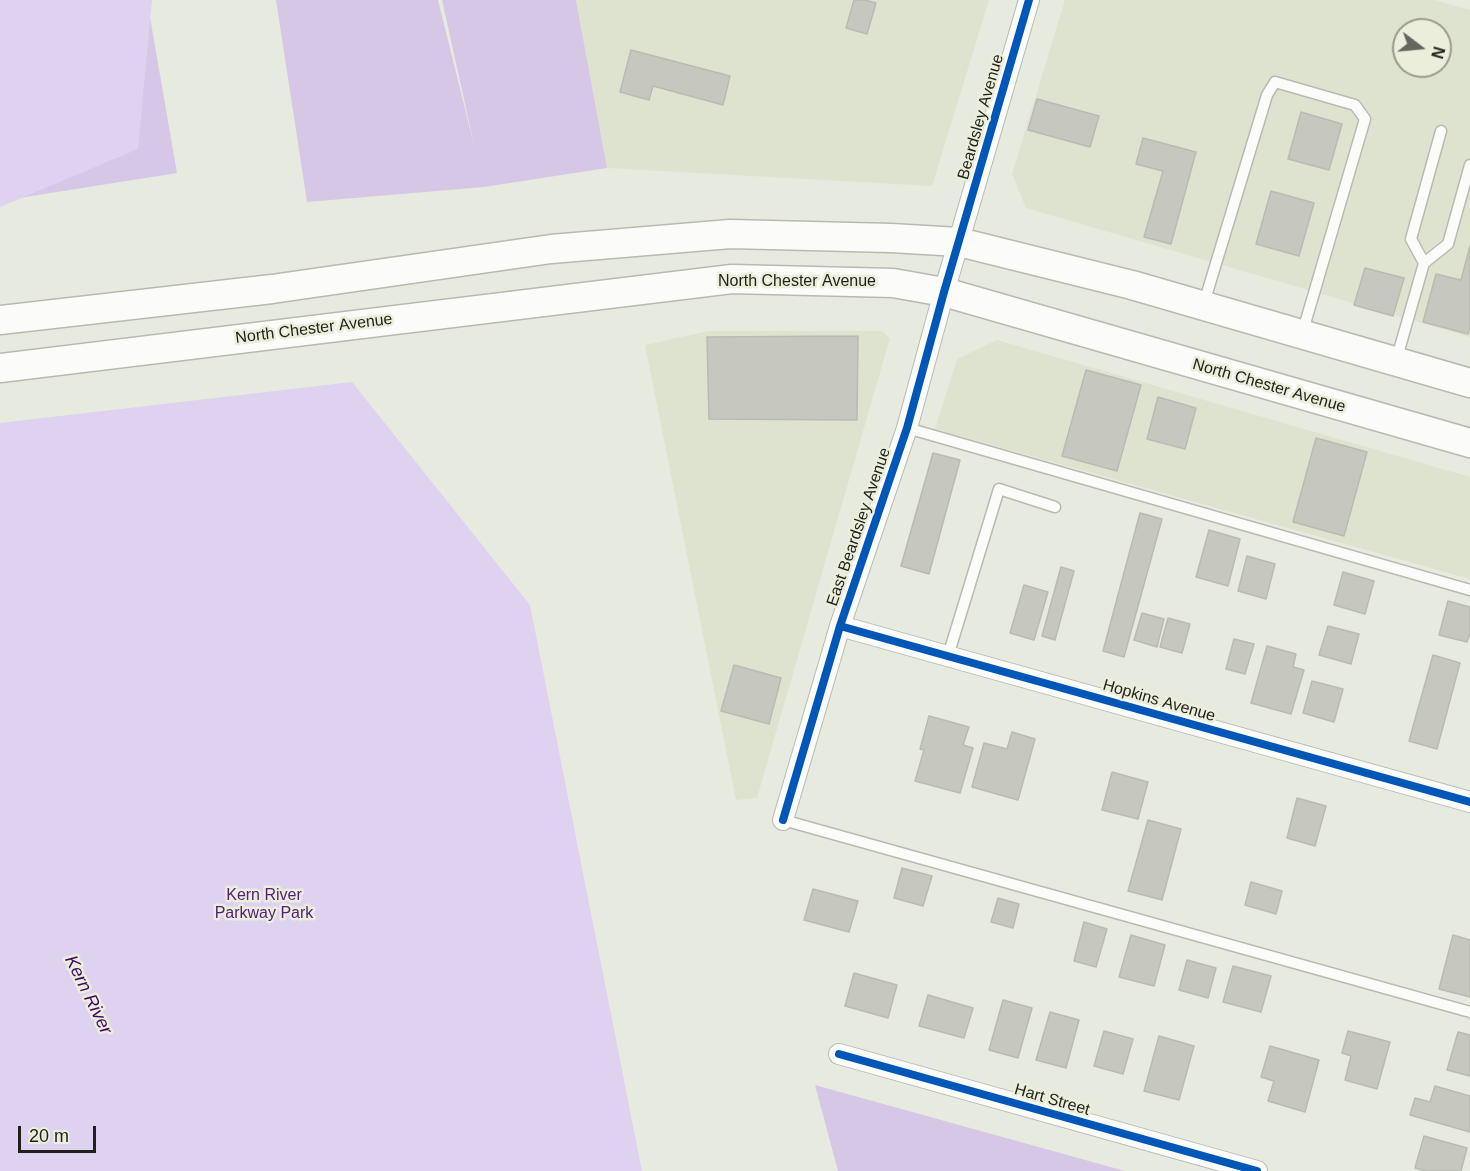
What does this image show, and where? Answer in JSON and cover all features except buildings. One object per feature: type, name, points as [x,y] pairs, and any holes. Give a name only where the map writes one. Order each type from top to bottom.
[{"type":"main road","points":[[0,320],[272,289],[551,249],[730,234],[879,237],[958,242],[1132,285],[1470,383]]},
{"type":"main road","name":"North Chester Avenue","points":[[0,368],[732,279],[893,283],[944,292],[1470,443]]},
{"type":"street","name":"Beardsley Avenue","points":[[958,242],[1029,0]]},
{"type":"street","name":"East Beardsley Avenue","points":[[783,820],[840,626],[907,428],[958,242]]},
{"type":"street","name":"Hopkins Avenue","points":[[840,626],[1470,802]]},
{"type":"street","name":"Hart Street","points":[[839,1054],[1257,1171]]},
{"type":"lane","points":[[1203,306],[1267,95],[1275,82],[1354,105],[1365,119],[1302,334]]},
{"type":"lane","points":[[1424,263],[1411,239],[1441,131]]},
{"type":"lane","points":[[1396,362],[1424,263],[1448,244],[1470,165]]},
{"type":"lane","points":[[907,428],[1470,590]]},
{"type":"lane","points":[[948,656],[999,489],[1055,507]]},
{"type":"lane","points":[[783,820],[1470,1012]]},
{"type":"shaded area","points":[[0,0],[147,0],[177,173],[0,201]]},
{"type":"shaded area","points":[[276,0],[438,0],[475,149],[442,0],[576,0],[607,168],[484,187],[307,202]]},
{"type":"shaded area","points":[[576,0],[989,0],[932,186],[607,168]]},
{"type":"shaded area","points":[[1065,0],[1434,0],[1470,10],[1470,337],[1026,208],[1012,174]]},
{"type":"shaded area","points":[[709,331],[882,331],[890,338],[757,798],[736,800],[645,345]]},
{"type":"shaded area","points":[[997,340],[1470,477],[1470,579],[935,429],[957,359]]},
{"type":"shaded area","points":[[815,1085],[1125,1171],[838,1171]]},
{"type":"water","points":[[0,0],[152,0],[138,149],[0,207]]},
{"type":"water","name":"Kern River Parkway Park","points":[[352,382],[530,605],[642,1171],[0,1171],[0,423]]},
{"type":"cycle path","points":[[783,820],[840,626],[907,428],[1029,0]]},
{"type":"cycle path","points":[[840,626],[1470,802]]},
{"type":"cycle path","points":[[839,1054],[1257,1171]]},
{"type":"water label","name":"Kern River","points":[[88,995]]}]
